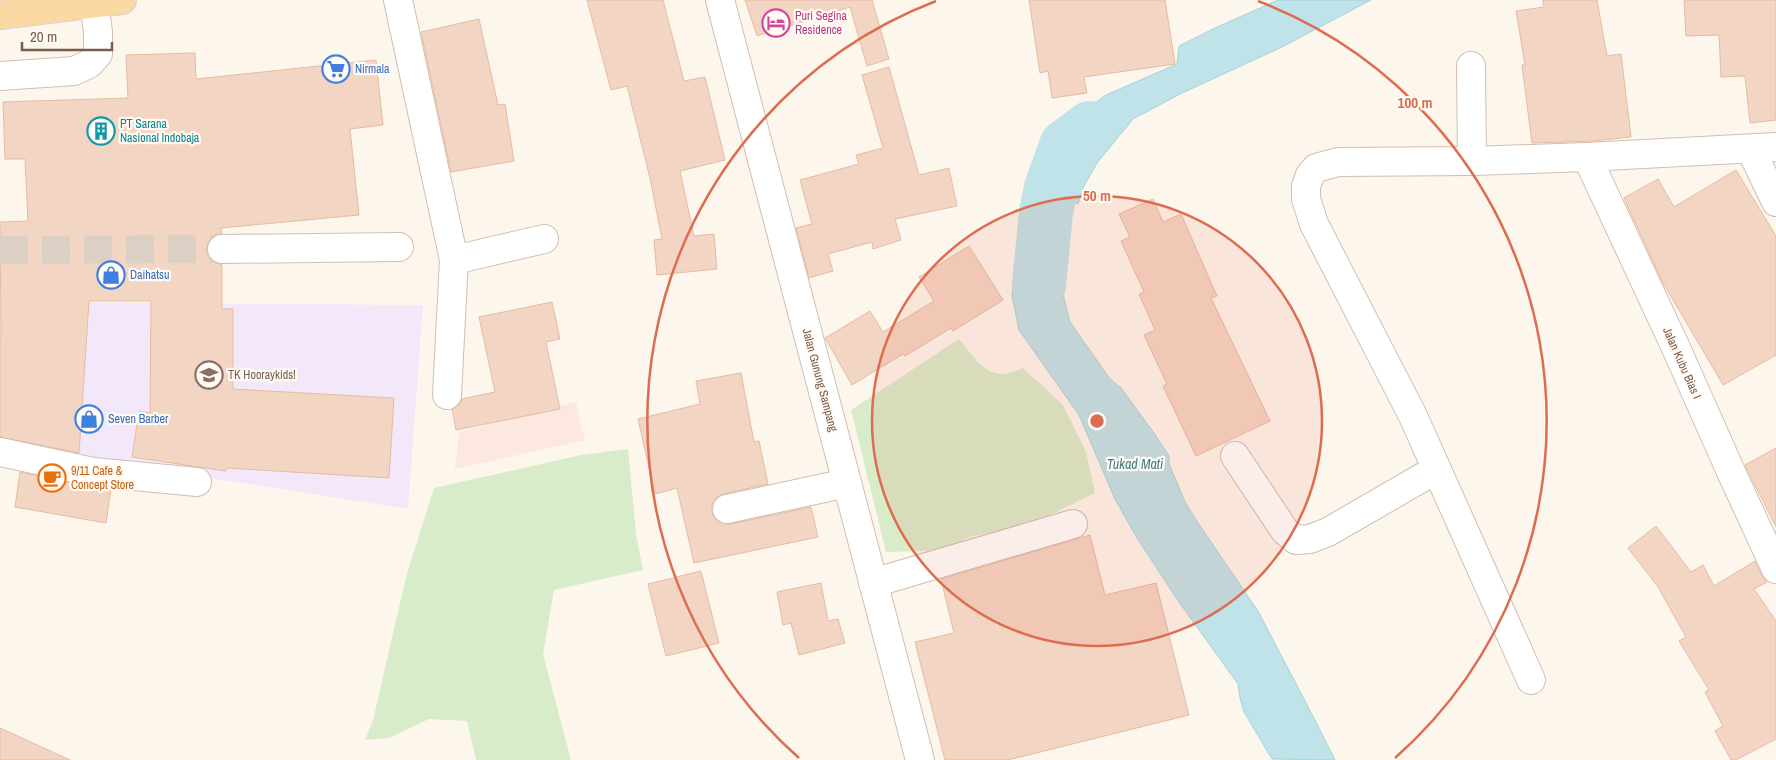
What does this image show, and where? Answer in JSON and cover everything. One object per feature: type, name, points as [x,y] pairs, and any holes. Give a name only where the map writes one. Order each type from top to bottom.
[{"type":"main road","points":[[0,15],[122,0]]},
{"type":"street","points":[[398,0],[454,260],[447,395]]},
{"type":"street","name":"Jalan Gunung Sampang","points":[[720,0],[920,760]]},
{"type":"street","points":[[0,76],[74,71],[89,64],[98,54],[98,32],[94,3]]},
{"type":"street","points":[[1471,66],[1472,161]]},
{"type":"street","points":[[1531,680],[1413,416],[1314,224],[1306,199],[1306,186],[1310,175],[1316,168],[1338,162],[1472,161],[1763,148],[1776,202]]},
{"type":"street","name":"Jalan Kubu Bias I","points":[[1587,157],[1776,569]]},
{"type":"street","points":[[454,260],[544,240]]},
{"type":"street","points":[[222,249],[399,247]]},
{"type":"street","points":[[0,452],[93,472],[197,482]]},
{"type":"street","points":[[1235,456],[1285,531],[1296,540],[1310,539],[1328,532],[1437,469]]},
{"type":"street","points":[[727,509],[847,483]]},
{"type":"street","points":[[873,583],[1073,524]]},
{"type":"shaded area","name":"TK Hooraykids!","points":[[0,302],[423,305],[408,509],[0,445]]},
{"type":"shaded area","points":[[576,402],[585,440],[455,469],[459,432]]},
{"type":"green space","points":[[959,339],[972,356],[986,368],[1002,374],[1012,373],[1023,368],[1063,405],[1086,452],[1095,493],[1027,526],[972,536],[943,548],[925,551],[886,552],[851,410]]},
{"type":"green space","points":[[628,449],[636,534],[643,570],[554,590],[543,654],[571,760],[476,760],[467,721],[429,719],[389,738],[365,740],[373,720],[406,577],[434,488],[581,455]]},
{"type":"water","points":[[1278,0],[1371,0],[1282,47],[1180,94],[1133,119],[1097,163],[1084,186],[1078,204],[1029,174],[1051,137],[1106,95],[1177,64],[1179,46]]},
{"type":"water","name":"Tukad Mati","points":[[1023,199],[1071,224],[1056,267],[1070,322],[1110,379],[1121,388],[1169,456],[1169,464],[1185,502],[1258,611],[1335,760],[1272,759],[1244,712],[1238,684],[1179,602],[1137,538],[1115,499],[1079,415],[1019,330],[1012,296]]},
{"type":"building","points":[[587,0],[663,0],[684,81],[705,77],[725,160],[680,171],[694,236],[714,234],[717,269],[657,275],[654,240],[662,239],[650,178],[627,86],[611,90]]},
{"type":"building","points":[[745,0],[872,0],[889,59],[867,66],[850,7],[757,36]]},
{"type":"building","points":[[1029,0],[1165,0],[1175,64],[1084,77],[1087,93],[1052,98],[1048,71],[1040,73]]},
{"type":"building","points":[[1543,0],[1597,0],[1607,56],[1621,54],[1631,137],[1593,141],[1532,143],[1522,65],[1525,65],[1516,11],[1544,7]]},
{"type":"building","points":[[1684,0],[1776,0],[1776,120],[1750,123],[1745,76],[1721,77],[1719,35],[1686,36]]},
{"type":"building","points":[[479,19],[498,105],[505,104],[514,161],[451,172],[421,32]]},
{"type":"building","points":[[195,53],[196,79],[376,60],[383,125],[350,129],[359,215],[221,228],[222,233],[214,235],[209,241],[206,250],[208,257],[222,265],[222,309],[233,309],[233,389],[394,398],[389,478],[227,468],[226,471],[132,457],[139,411],[150,413],[151,301],[89,301],[79,453],[0,437],[0,222],[28,221],[25,159],[5,159],[3,102],[128,98],[126,55]]},
{"type":"building","points":[[889,67],[919,175],[949,168],[957,206],[895,219],[901,240],[873,249],[872,242],[828,254],[833,271],[809,278],[796,228],[812,224],[800,180],[859,164],[856,155],[883,148],[862,75]]},
{"type":"building","points":[[1736,170],[1776,236],[1776,355],[1723,385],[1662,281],[1624,198],[1658,179],[1674,207]]},
{"type":"building","points":[[1153,199],[1163,222],[1181,214],[1217,296],[1211,298],[1270,421],[1196,456],[1163,386],[1167,384],[1144,335],[1155,330],[1139,294],[1144,292],[1121,241],[1130,237],[1119,214]]},
{"type":"building","points":[[969,246],[1003,300],[953,331],[951,328],[852,385],[825,338],[870,311],[883,332],[934,301],[919,277]]},
{"type":"building","points":[[552,302],[560,339],[546,342],[560,409],[456,430],[452,409],[460,404],[462,399],[495,392],[479,317]]},
{"type":"building","points":[[741,373],[754,442],[759,441],[768,484],[717,497],[712,504],[712,513],[715,519],[722,524],[730,524],[811,507],[818,537],[694,563],[677,488],[655,494],[638,419],[700,404],[696,381]]},
{"type":"building","points":[[1776,448],[1776,527],[1745,465]]},
{"type":"building","points":[[20,472],[90,487],[111,489],[106,523],[15,507]]},
{"type":"building","points":[[1656,526],[1691,572],[1703,565],[1714,586],[1755,561],[1767,582],[1754,589],[1776,621],[1776,739],[1736,760],[1731,760],[1715,731],[1723,726],[1705,692],[1709,690],[1679,641],[1686,637],[1658,587],[1628,548]]},
{"type":"building","points":[[1090,535],[1105,595],[1156,583],[1189,715],[1008,760],[945,760],[915,642],[954,633],[941,579]]},
{"type":"building","points":[[701,571],[719,643],[666,656],[648,584]]},
{"type":"building","points":[[821,583],[828,621],[838,619],[845,643],[799,655],[791,623],[783,625],[777,592]]},
{"type":"building","points":[[0,728],[70,760],[0,760]]},
{"type":"waterway","points":[[1039,285],[1046,212],[1051,188],[1066,146],[1090,128]]},
{"type":"tunnel","points":[[0,250],[222,249]]},
{"type":"place","name":"Puri Segina Residence","points":[[776,23]]},
{"type":"place","name":"Nirmala","points":[[336,69]]},
{"type":"place","name":"PT Sarana Nasional Indobaja","points":[[101,131]]},
{"type":"place","name":"Daihatsu","points":[[111,275]]},
{"type":"place","name":"TK Hooraykids!","points":[[209,375]]},
{"type":"place","name":"Seven Barber","points":[[89,419]]},
{"type":"place","name":"9/11 Cafe & Concept Store","points":[[52,478]]}]
